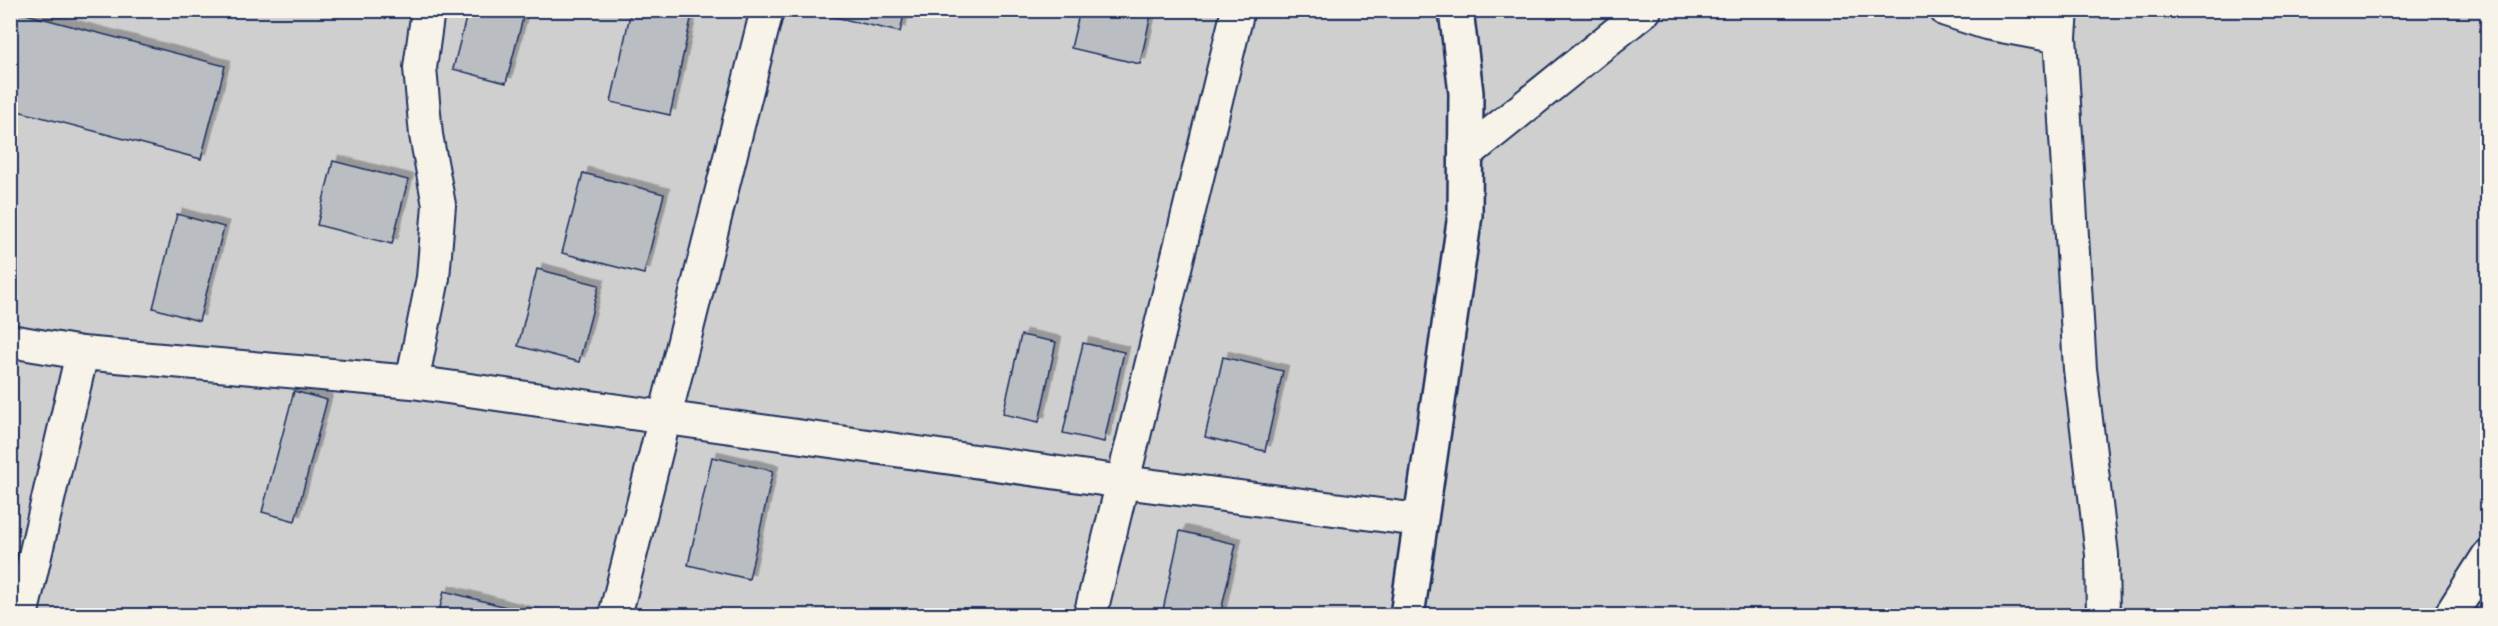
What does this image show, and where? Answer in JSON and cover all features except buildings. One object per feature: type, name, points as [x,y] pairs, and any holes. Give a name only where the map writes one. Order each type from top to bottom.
[{"type":"street","points":[[412,382],[433,278],[439,205],[426,135],[420,68],[428,10]]},
{"type":"street","points":[[615,615],[767,10]]},
{"type":"street","points":[[1090,615],[1238,10]]},
{"type":"street","points":[[1407,615],[1465,215],[1466,93],[1456,10]]},
{"type":"street","points":[[1466,154],[1645,10]]},
{"type":"street","points":[[1946,10],[1986,23],[2061,24],[2080,369],[2102,555],[2103,615]]},
{"type":"street","points":[[10,341],[82,354],[412,382],[1123,482],[1419,520]]},
{"type":"street","points":[[21,615],[82,354]]},
{"type":"street","points":[[2450,615],[2487,556]]},
{"type":"shaded area","points":[[11,11],[2487,11],[2487,615],[11,615]]}]
